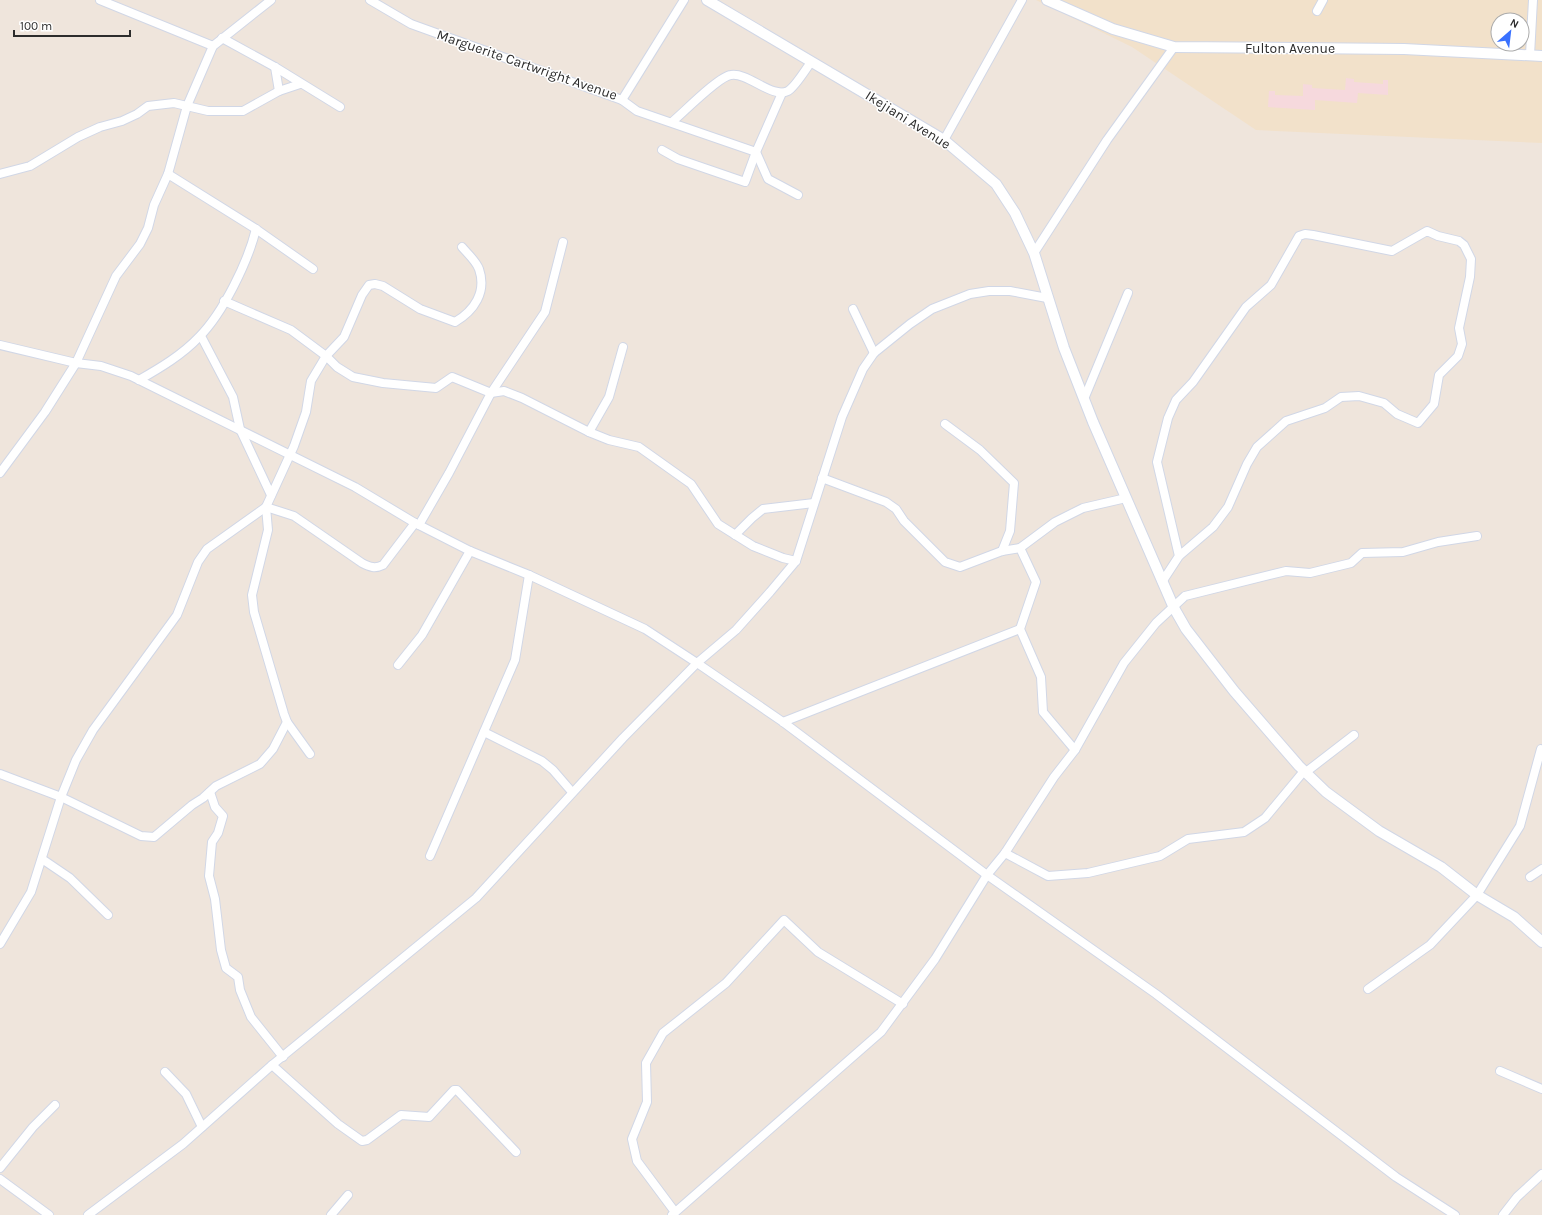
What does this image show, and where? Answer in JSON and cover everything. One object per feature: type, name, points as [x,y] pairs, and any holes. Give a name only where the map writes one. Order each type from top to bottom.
[{"type":"street","points":[[100,0],[213,46]]},
{"type":"street","points":[[0,473],[45,412],[76,363],[116,276],[140,244],[168,174],[187,106],[213,46],[271,0]]},
{"type":"street","name":"Marguerite Cartwright Avenue","points":[[370,0],[411,24],[622,100],[684,0]]},
{"type":"street","name":"Ikejiani Avenue","points":[[707,0],[944,140],[996,184],[1015,213],[1034,253],[1047,298],[1084,399],[1162,582],[1186,629],[1234,691],[1304,771],[1326,792],[1379,831],[1441,867],[1477,895],[1514,917],[1542,942]]},
{"type":"street","points":[[944,140],[1022,0]]},
{"type":"street","points":[[1317,11],[1323,0]]},
{"type":"street","points":[[1530,55],[1533,0]]},
{"type":"street","name":"Fulton Avenue","points":[[1052,1],[1113,29],[1174,47],[1404,49],[1542,56]]},
{"type":"street","points":[[222,38],[275,67],[340,108]]},
{"type":"street","points":[[1034,253],[1107,140],[1174,47]]},
{"type":"street","points":[[672,122],[724,76],[738,75],[782,93],[789,91],[811,62]]},
{"type":"street","points":[[275,67],[279,91]]},
{"type":"street","points":[[0,174],[30,166],[78,136],[100,127],[122,121],[137,114],[148,106],[174,102],[208,111],[242,111],[279,91],[300,84]]},
{"type":"street","points":[[662,150],[678,159],[745,182],[756,152],[782,93]]},
{"type":"street","points":[[622,100],[637,111],[756,152],[768,179],[798,195]]},
{"type":"street","points":[[168,174],[256,229],[313,269]]},
{"type":"street","points":[[139,380],[179,355],[201,336],[216,316],[245,266],[256,229]]},
{"type":"street","points":[[1162,582],[1179,556],[1213,527],[1228,507],[1247,464],[1257,447],[1286,421],[1325,408],[1341,396],[1359,396],[1384,404],[1397,414],[1418,423],[1434,404],[1439,375],[1458,356],[1462,344],[1459,328],[1470,277],[1471,259],[1464,245],[1427,231],[1392,251],[1313,235],[1305,234],[1299,236],[1271,285],[1246,307],[1193,382],[1176,400],[1168,418],[1157,462],[1179,556]]},
{"type":"street","points":[[266,507],[294,516],[362,563],[377,568],[383,565],[417,524],[450,473],[490,393],[545,312],[563,242]]},
{"type":"street","points":[[310,754],[287,722],[254,612],[252,595],[268,530],[266,507],[270,495],[290,455],[306,412],[311,381],[326,356],[344,337],[357,305],[370,285],[375,284],[383,286],[406,301],[436,316],[456,322],[465,317],[477,303],[482,284],[478,268],[462,247]]},
{"type":"street","points":[[88,1215],[182,1144],[272,1065],[476,898],[572,792],[697,663],[736,630],[796,561],[842,417],[863,368],[874,353],[910,324],[932,309],[970,294],[989,291],[1010,291],[1047,298]]},
{"type":"street","points":[[1084,399],[1128,293]]},
{"type":"street","points":[[224,301],[291,330],[353,377],[383,383],[436,388],[452,377],[490,393],[504,391],[522,398],[609,440],[639,447],[691,484],[718,524],[753,546],[783,558],[796,561]]},
{"type":"street","points":[[853,309],[874,353]]},
{"type":"street","points":[[201,336],[233,397],[240,429],[270,495]]},
{"type":"street","points":[[0,345],[76,363],[101,366],[139,380],[355,486],[417,524],[470,550],[645,629],[783,722],[987,875],[1156,994],[1396,1177],[1455,1215]]},
{"type":"street","points":[[590,432],[609,397],[623,347]]},
{"type":"street","points":[[945,424],[980,450],[1014,483],[1010,531],[1002,551]]},
{"type":"street","points":[[822,478],[886,502],[896,509],[904,521],[945,562],[960,567],[1002,551],[1020,548],[1055,522],[1084,508],[1126,498]]},
{"type":"street","points":[[735,535],[763,509],[814,503]]},
{"type":"street","points":[[0,944],[31,892],[61,797],[76,760],[93,730],[177,615],[198,562],[207,549],[266,507]]},
{"type":"street","points":[[903,1004],[818,952],[784,920],[726,983],[663,1033],[646,1062],[646,1102],[632,1139],[637,1162],[674,1214],[881,1032],[903,1004],[934,959],[987,875],[1005,852],[1057,772],[1075,750],[1124,663],[1156,623],[1174,608],[1185,596],[1236,582],[1286,572],[1310,573],[1351,563],[1362,553],[1403,552],[1438,542],[1477,536]]},
{"type":"street","points":[[1020,548],[1036,582],[1020,629],[1041,677],[1043,712],[1075,750]]},
{"type":"street","points":[[398,665],[422,635],[470,550]]},
{"type":"street","points":[[430,856],[515,660],[528,575]]},
{"type":"street","points":[[783,722],[1020,629]]},
{"type":"street","points":[[0,774],[61,797],[142,836],[154,836],[216,786],[260,764],[274,749],[287,722]]},
{"type":"street","points":[[484,732],[542,761],[553,770],[572,792]]},
{"type":"street","points":[[1005,852],[1048,876],[1088,873],[1160,856],[1188,839],[1244,832],[1265,818],[1304,771],[1306,772],[1354,735]]},
{"type":"street","points":[[1368,989],[1430,945],[1477,895],[1520,826],[1541,750]]},
{"type":"street","points":[[210,792],[215,807],[223,816],[218,833],[212,842],[209,876],[215,899],[221,950],[226,968],[238,977],[240,990],[251,1017],[283,1056]]},
{"type":"street","points":[[42,859],[70,878],[108,915]]},
{"type":"street","points":[[1530,876],[1542,869]]},
{"type":"street","points":[[272,1065],[338,1124],[362,1141],[367,1140],[401,1115],[429,1117],[454,1090],[457,1090],[516,1152]]},
{"type":"street","points":[[1500,1070],[1542,1089]]},
{"type":"street","points":[[165,1072],[186,1094],[202,1127]]},
{"type":"street","points":[[0,1168],[33,1127],[55,1105]]},
{"type":"street","points":[[1503,1215],[1517,1197],[1542,1174]]},
{"type":"street","points":[[0,1179],[49,1215]]},
{"type":"street","points":[[331,1215],[348,1195]]},
{"type":"shaded area","points":[[1036,0],[1542,0],[1542,143],[1256,130],[1132,47]]},
{"type":"shaded area","points":[[1346,78],[1354,79],[1354,82],[1383,84],[1383,80],[1388,80],[1388,95],[1358,93],[1357,103],[1315,100],[1315,110],[1268,107],[1269,91],[1275,91],[1275,95],[1303,96],[1303,84],[1312,85],[1312,88],[1345,90]]}]
